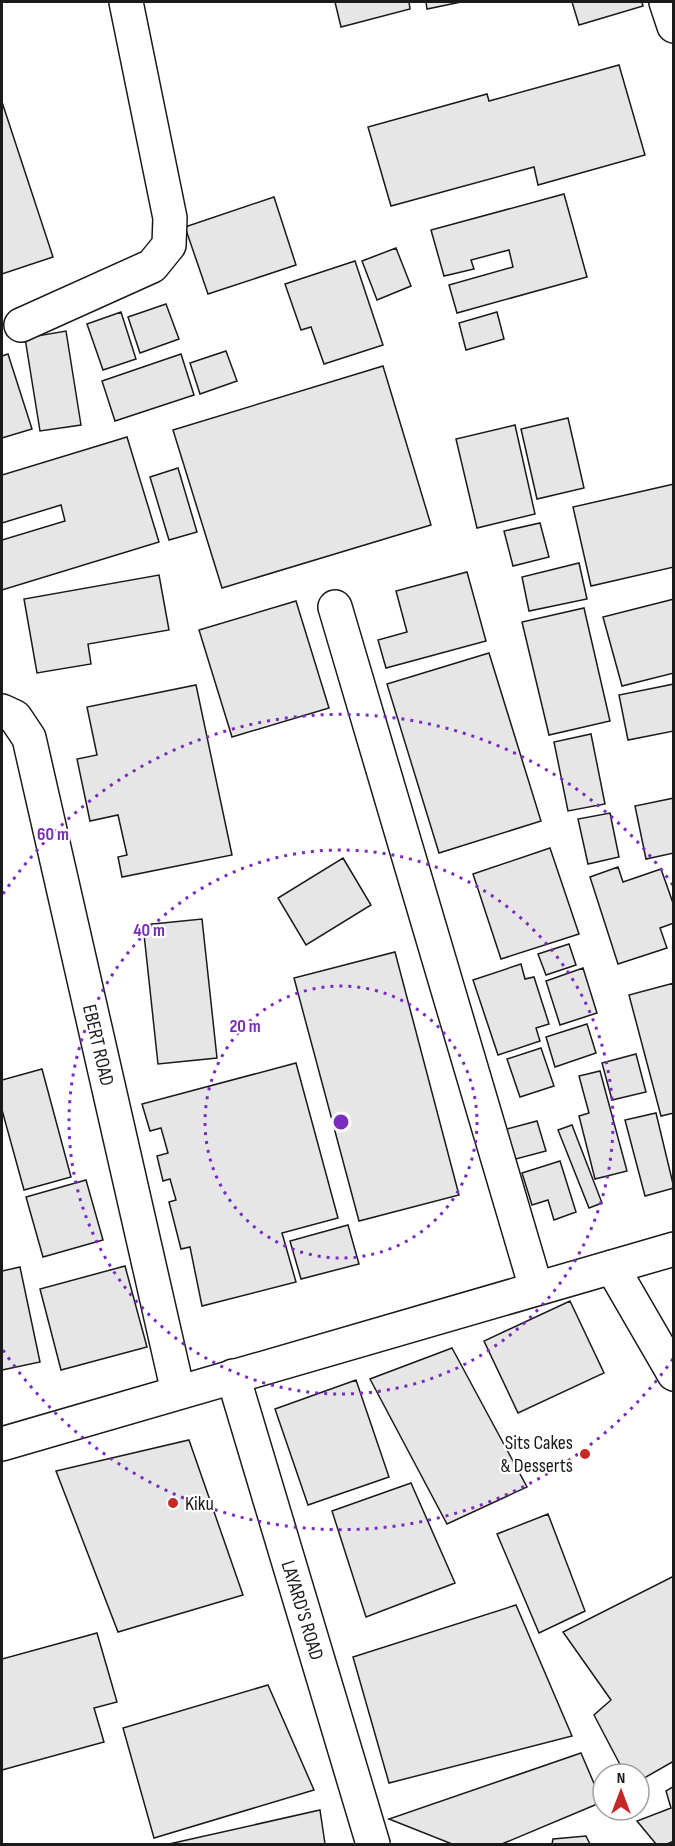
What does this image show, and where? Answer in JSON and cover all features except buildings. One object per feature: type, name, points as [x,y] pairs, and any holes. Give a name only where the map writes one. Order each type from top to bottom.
[{"type":"street","points":[[21,325],[97,294],[152,266],[169,245],[168,207],[126,2]]},
{"type":"street","points":[[666,2],[674,26]]},
{"type":"street","points":[[335,607],[536,1288]]},
{"type":"street","name":"EBERT ROAD","points":[[2,711],[15,717],[29,738],[178,1392]]},
{"type":"street","points":[[2,1444],[674,1249]]},
{"type":"street","points":[[612,1267],[674,1374]]},
{"type":"street","name":"LAYARD'S ROAD","points":[[233,1376],[374,1845]]},
{"type":"place","name":"Sits Cakes & Desserts","points":[[585,1454]]},
{"type":"place","name":"Kiku","points":[[173,1503]]}]
